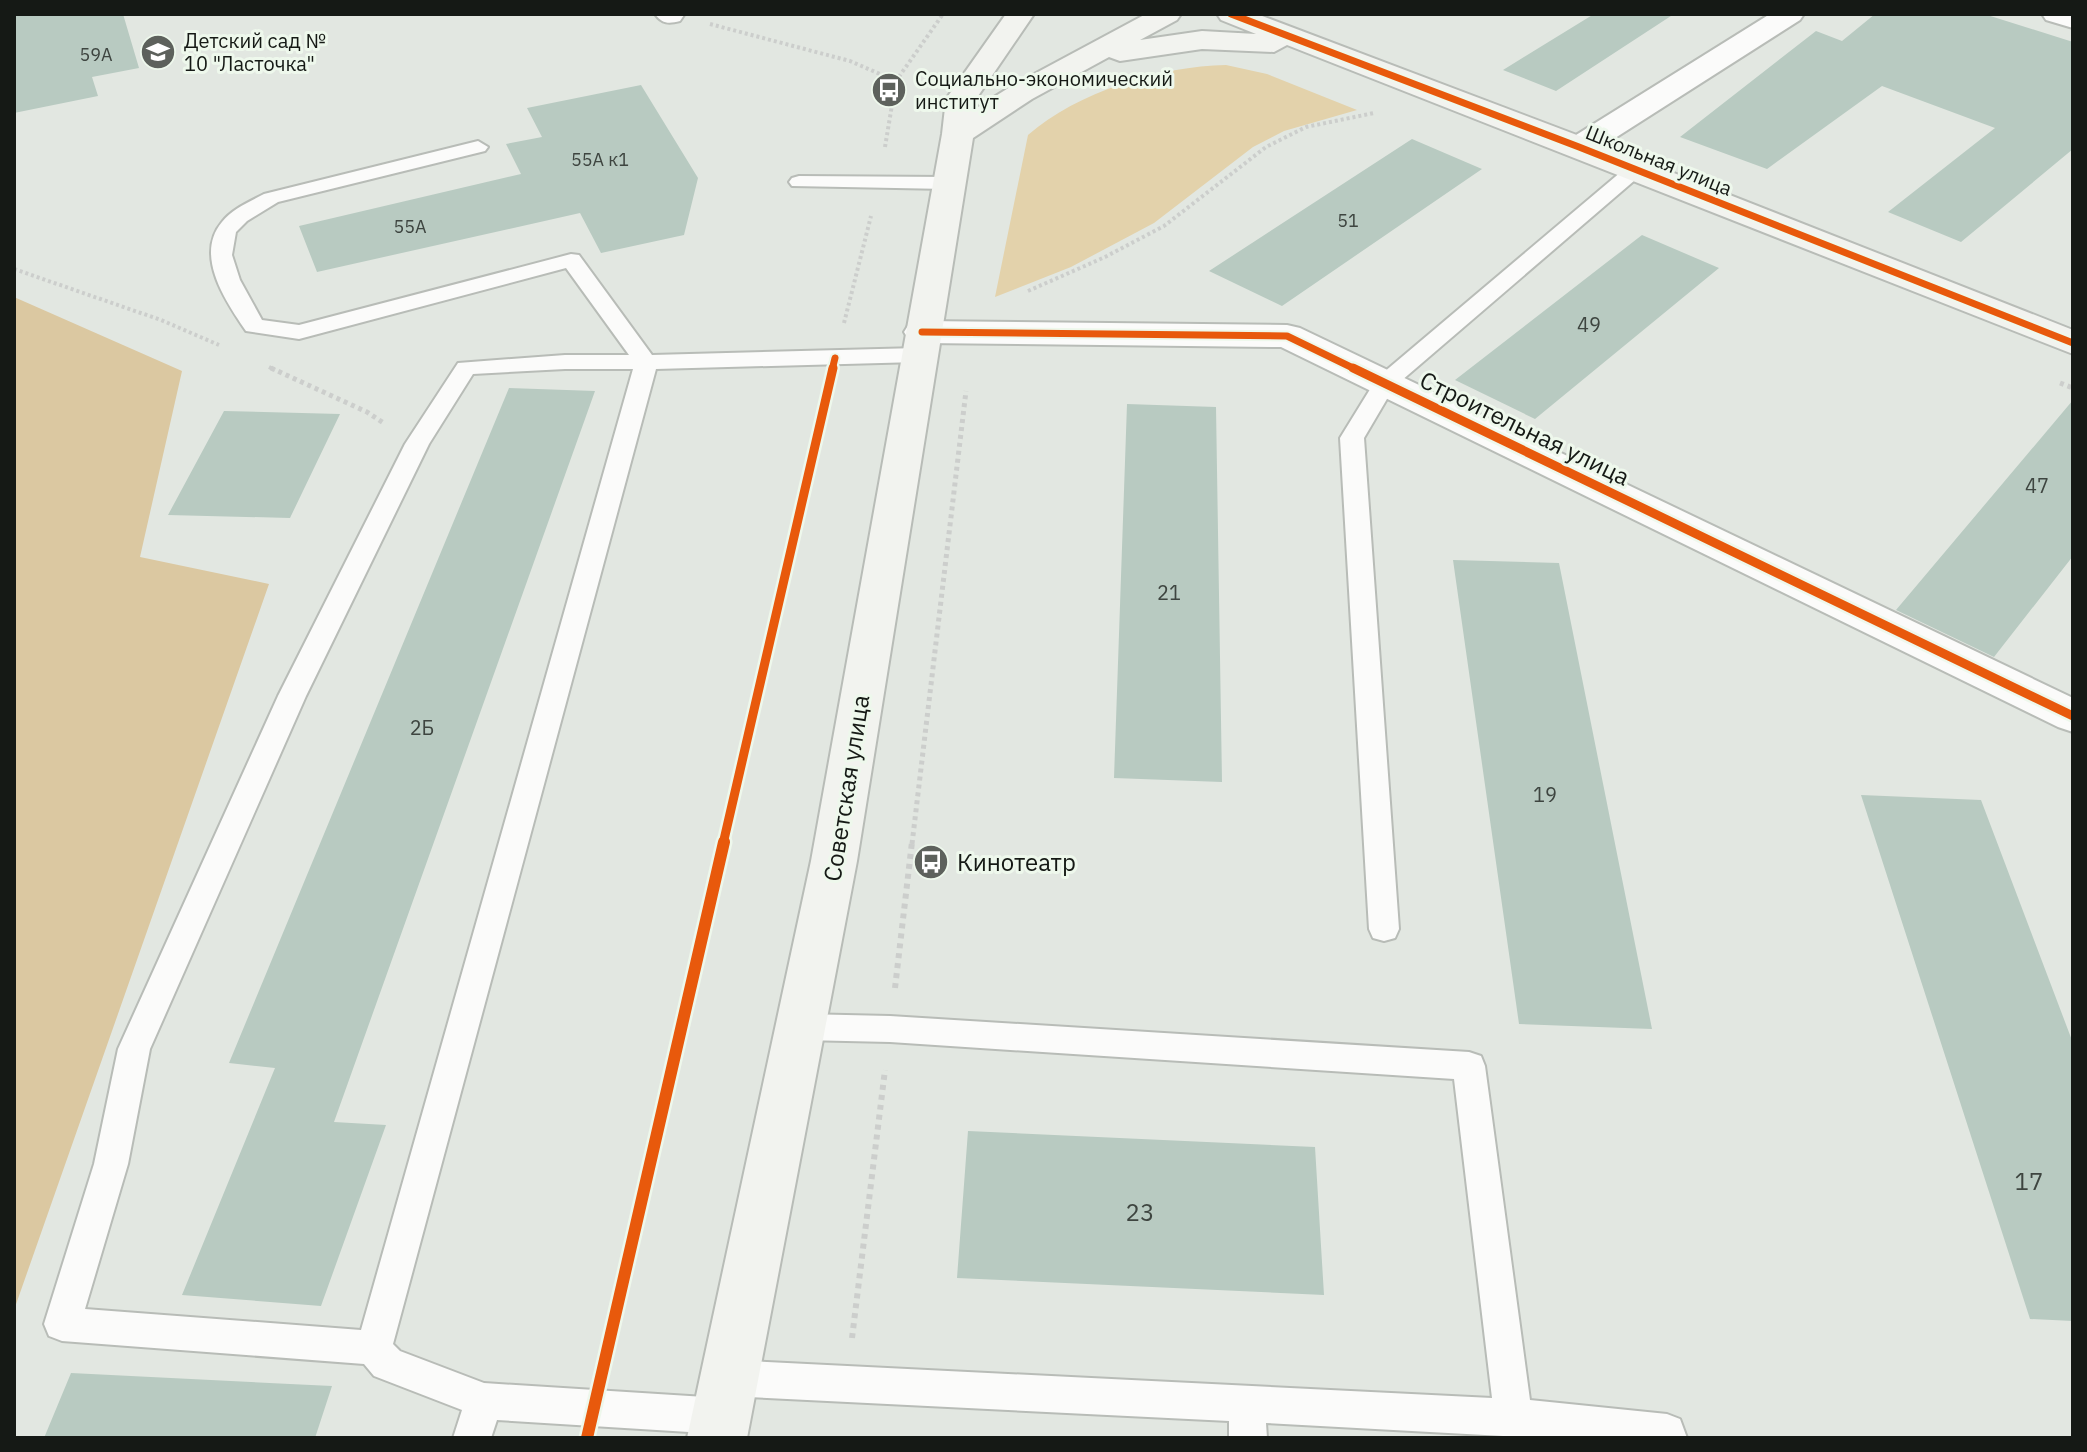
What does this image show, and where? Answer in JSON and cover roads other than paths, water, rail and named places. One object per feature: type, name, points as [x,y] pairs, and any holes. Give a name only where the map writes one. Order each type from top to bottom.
[{"type":"main road","points":[[958,134],[1021,93],[1167,14]]},
{"type":"main road","name":"Школьная улица","points":[[1231,14],[1579,147],[2073,343]]},
{"type":"main road","points":[[1033,28],[1093,54],[1202,40],[1317,47]]},
{"type":"main road","name":"Советская улица","points":[[722,1411],[834,861],[947,183],[958,134],[961,99],[1033,28]]},
{"type":"street","points":[[1579,147],[1790,14]]},
{"type":"street","points":[[2056,14],[2073,19]]},
{"type":"street","name":"Строительная улица","points":[[920,344],[973,333],[1287,336],[2073,716]]},
{"type":"lane","points":[[478,147],[271,198],[242,215],[225,231],[220,250],[233,293],[254,326],[299,332],[571,260],[646,362]]},
{"type":"lane","points":[[1384,929],[1352,438],[1385,383],[1635,170]]},
{"type":"lane","points":[[799,182],[947,183]]},
{"type":"lane","points":[[920,344],[835,358],[565,362],[466,368],[417,444],[292,696],[134,1049],[111,1164],[62,1324],[374,1348],[387,1364],[484,1401],[722,1411],[846,1385],[1247,1421],[1513,1417],[1667,1432],[1668,1438]]},
{"type":"lane","points":[[374,1348],[646,362]]},
{"type":"lane","points":[[802,1027],[890,1029],[1469,1066],[1513,1417]]},
{"type":"lane","points":[[472,1438],[484,1401]]},
{"type":"place","name":"Детский сад № 10 \"Ласточка\"","points":[[158,52]]},
{"type":"place","name":"Социально-экономический институт","points":[[889,90]]},
{"type":"place","name":"Кинотеатр","points":[[931,862]]}]
